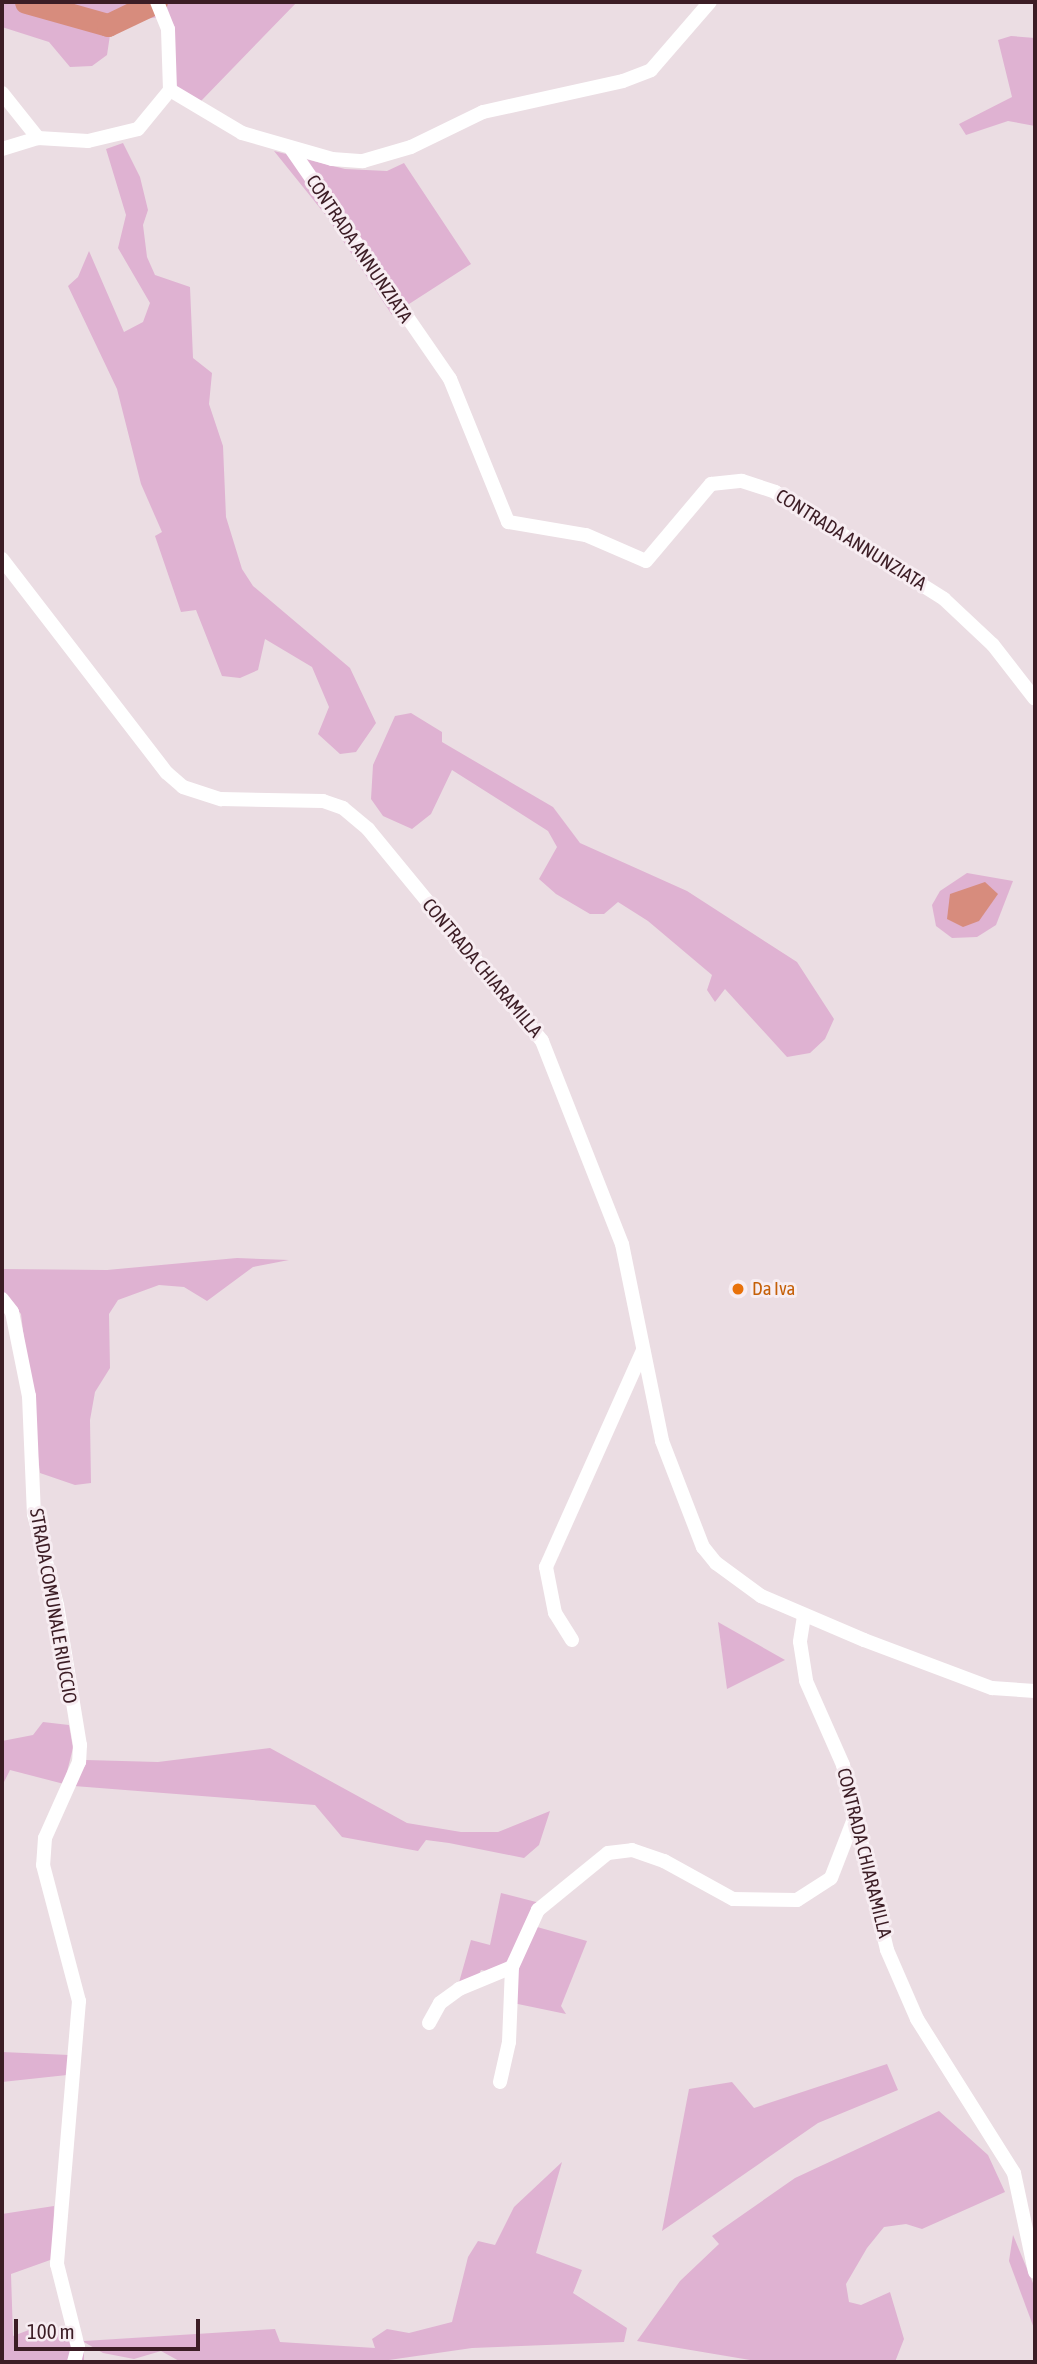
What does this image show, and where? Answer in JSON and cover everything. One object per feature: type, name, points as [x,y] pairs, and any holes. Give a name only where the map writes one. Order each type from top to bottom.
[{"type":"street","name":"CONTRADA ANNUNZIATA","points":[[170,90],[242,133],[292,150],[332,159],[384,157],[483,112],[623,81],[651,70],[710,2]]},
{"type":"street","points":[[2,149],[38,138],[88,141],[121,136],[138,129],[170,90],[160,8]]},
{"type":"street","points":[[2,93],[38,138]]},
{"type":"street","name":"CONTRADA ANNUNZIATA","points":[[292,150],[450,379],[508,522],[586,535],[646,562],[711,484],[753,485],[801,507],[944,598],[993,646],[1035,699]]},
{"type":"street","name":"CONTRADA CHIARAMILLA","points":[[2,559],[167,773],[183,787],[221,799],[323,801],[343,808],[369,829],[542,1041],[622,1244],[662,1441],[703,1547],[736,1582],[804,1616],[983,1685],[1032,1692]]},
{"type":"street","name":"STRADA COMUNALE RIUCCIO","points":[[2,1299],[12,1311],[29,1396],[34,1514],[57,1605],[80,1745],[79,1762],[45,1839],[43,1866],[79,2001],[57,2264],[78,2347],[74,2362]]},
{"type":"street","points":[[572,1640],[555,1613],[546,1567],[643,1350]]},
{"type":"street","name":"CONTRADA CHIARAMILLA","points":[[804,1616],[800,1642],[806,1681],[835,1741],[887,1950],[917,2019],[1014,2173],[1035,2272]]},
{"type":"street","points":[[500,2082],[509,2042],[512,1967],[538,1910],[608,1853],[632,1850],[664,1861],[733,1899],[797,1900],[831,1878],[855,1815]]},
{"type":"street","points":[[429,2023],[440,2003],[459,1989],[512,1967]]},
{"type":"shaded area","points":[[2,2],[297,2],[201,101],[176,87],[166,16],[131,21],[110,35],[107,55],[92,66],[70,67],[49,42],[2,27]]},
{"type":"shaded area","points":[[1011,36],[1035,38],[1035,126],[1008,121],[966,135],[959,124],[1012,97],[998,40]]},
{"type":"shaded area","points":[[123,143],[140,177],[148,210],[143,225],[147,257],[155,275],[190,287],[193,358],[212,373],[209,404],[223,446],[226,517],[242,569],[253,586],[350,668],[376,723],[356,752],[340,754],[318,734],[329,707],[312,667],[265,639],[258,670],[240,678],[222,676],[196,610],[181,612],[155,536],[162,532],[141,484],[117,389],[68,286],[78,277],[89,251],[124,332],[143,322],[150,303],[118,248],[126,215],[106,149]]},
{"type":"shaded area","points":[[274,151],[345,169],[387,171],[404,163],[471,264],[392,315],[328,218]]},
{"type":"shaded area","points":[[411,713],[442,732],[442,742],[553,807],[580,843],[687,891],[797,962],[834,1019],[825,1039],[810,1053],[787,1057],[725,989],[715,1002],[707,990],[712,975],[648,921],[618,902],[604,914],[590,914],[556,894],[539,879],[557,847],[548,831],[452,770],[431,814],[412,829],[383,816],[371,799],[373,765],[395,716]]},
{"type":"shaded area","points":[[967,873],[1013,881],[996,925],[977,937],[952,938],[936,926],[932,905],[940,891]]},
{"type":"shaded area","points":[[985,882],[998,894],[979,921],[963,927],[947,919],[950,894]]},
{"type":"shaded area","points":[[237,1258],[289,1260],[253,1267],[207,1301],[184,1287],[159,1285],[118,1300],[109,1314],[110,1368],[95,1392],[90,1420],[91,1483],[75,1485],[40,1473],[21,1314],[2,1291],[2,1269],[107,1270]]},
{"type":"shaded area","points":[[718,1622],[785,1660],[727,1689]]},
{"type":"shaded area","points":[[43,1722],[69,1725],[73,1748],[64,1784],[10,1770],[2,1786],[2,1741],[33,1735]]},
{"type":"shaded area","points":[[270,1748],[407,1823],[461,1832],[498,1832],[550,1811],[539,1845],[524,1858],[426,1840],[418,1851],[342,1837],[315,1805],[74,1786],[86,1760],[158,1762]]},
{"type":"shaded area","points":[[501,1893],[540,1903],[530,1925],[587,1941],[561,2006],[566,2014],[513,2003],[515,1980],[492,1972],[481,1970],[477,1979],[458,1986],[471,1940],[490,1945]]},
{"type":"shaded area","points":[[2,2052],[69,2055],[67,2075],[2,2082]]},
{"type":"shaded area","points":[[887,2064],[898,2090],[818,2123],[662,2231],[689,2089],[732,2082],[754,2108]]},
{"type":"shaded area","points":[[939,2111],[988,2155],[1005,2192],[922,2229],[906,2224],[884,2227],[867,2248],[846,2284],[849,2302],[861,2305],[890,2292],[904,2339],[895,2362],[762,2362],[637,2341],[680,2281],[719,2244],[712,2236],[795,2178]]},
{"type":"shaded area","points":[[562,2162],[536,2253],[582,2270],[573,2293],[627,2328],[624,2342],[472,2348],[375,2362],[181,2362],[161,2351],[134,2359],[103,2353],[84,2342],[84,2362],[2,2362],[2,2214],[54,2206],[53,2259],[11,2274],[13,2336],[34,2328],[79,2331],[84,2341],[275,2329],[280,2342],[375,2348],[372,2339],[387,2329],[409,2333],[452,2322],[468,2257],[478,2241],[495,2245],[514,2207]]},
{"type":"shaded area","points":[[1013,2235],[1035,2288],[1035,2331],[1009,2261]]},
{"type":"waterway","points":[[26,2],[108,25],[156,2]]},
{"type":"place","name":"Da Iva","points":[[738,1289]]}]
